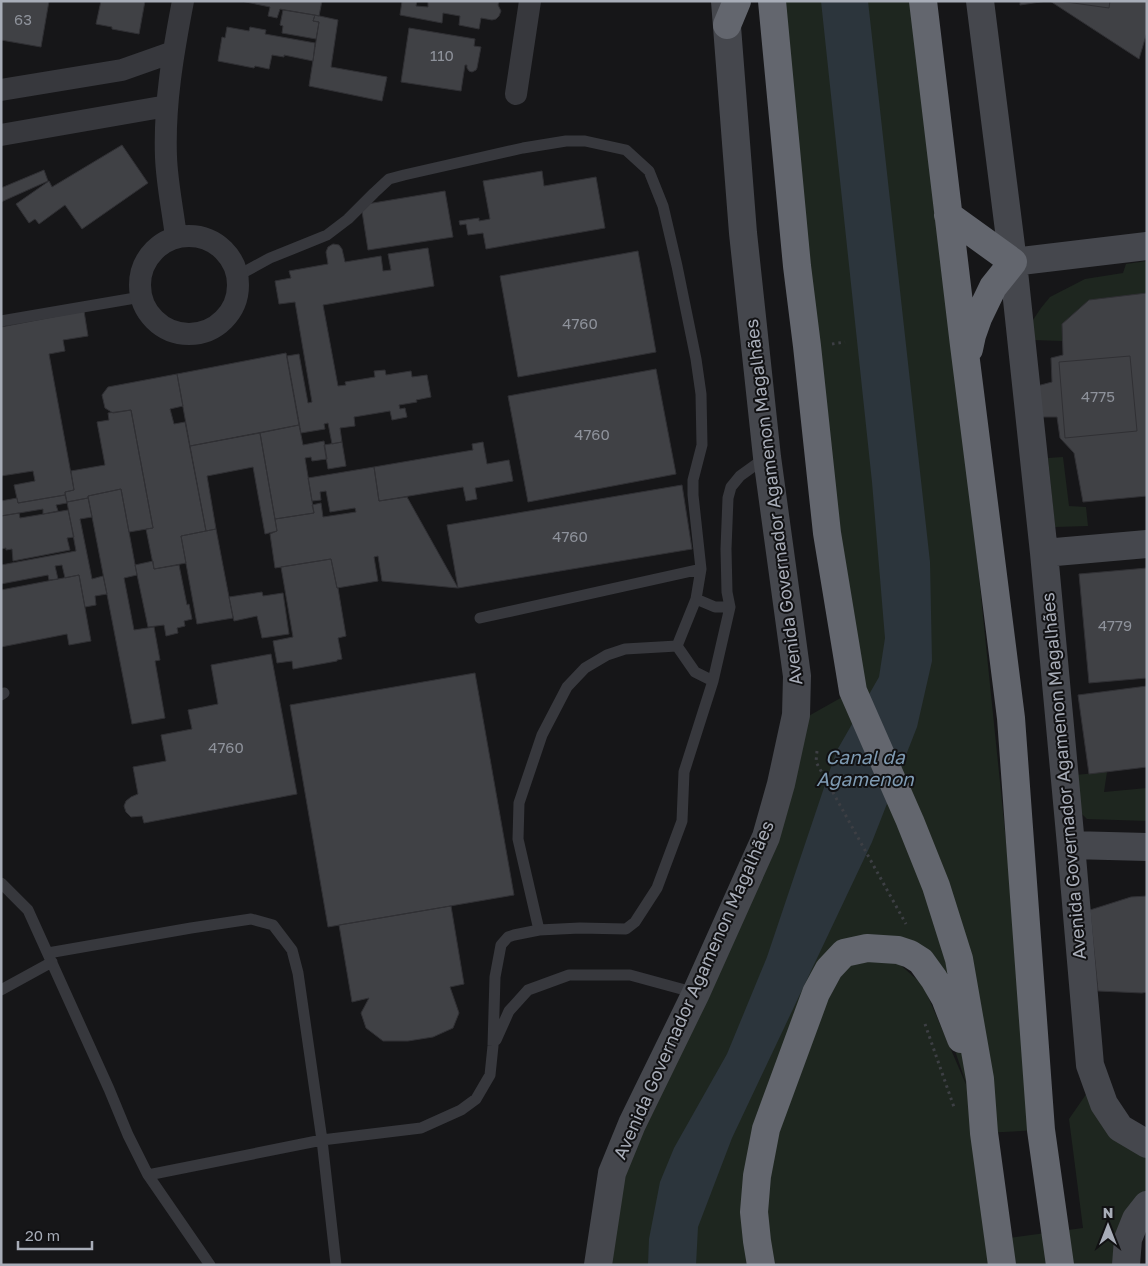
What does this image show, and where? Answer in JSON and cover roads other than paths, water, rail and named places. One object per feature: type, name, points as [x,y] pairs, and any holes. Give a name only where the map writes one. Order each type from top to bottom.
[{"type":"highway","points":[[772,1],[797,266],[827,533],[853,691],[910,821],[936,886],[959,959],[980,1079],[984,1133],[1002,1265]]},
{"type":"highway","points":[[923,1],[1010,718],[1042,1130],[1060,1265]]},
{"type":"highway","points":[[948,214],[1013,262],[993,287],[978,318],[966,360]]},
{"type":"highway","points":[[761,1265],[754,1212],[757,1176],[766,1129],[816,993],[829,969],[844,952],[867,948],[898,950],[910,954],[921,961],[945,998],[981,1092]]},
{"type":"main road","name":"Avenida Governador Agamenon Magalhães","points":[[980,1],[1013,262],[1044,553],[1090,1065],[1104,1104],[1120,1128],[1147,1144]]},
{"type":"main road","name":"Avenida Governador Agamenon Magalhães","points":[[598,1265],[612,1174],[632,1124],[696,993],[766,837],[781,784],[796,715],[797,676],[767,457],[743,232],[730,9]]},
{"type":"main road","points":[[1013,262],[1147,246]]},
{"type":"main road","points":[[1044,553],[1147,544]]},
{"type":"main road","points":[[1071,845],[1147,847]]},
{"type":"main road","points":[[1126,1265],[1128,1239],[1136,1219],[1147,1205]]},
{"type":"street","points":[[176,237],[166,160],[167,106],[173,52],[183,1]]},
{"type":"street","points":[[516,94],[530,1]]},
{"type":"street","points":[[1,90],[122,70],[173,52]]},
{"type":"street","points":[[1,135],[167,106]]},
{"type":"street","points":[[176,237],[195,237],[218,245],[231,259],[237,276],[237,292],[232,308],[221,321],[207,330],[191,333],[174,331],[160,324],[148,312],[141,298],[140,281],[143,265],[152,251],[166,241],[176,237]]},
{"type":"lane","points":[[237,276],[270,258],[327,235],[348,220],[389,179],[404,174],[522,148],[566,141],[585,142],[626,150],[649,171],[662,206],[677,266],[696,359],[701,394],[702,445],[694,480],[693,495],[701,570],[696,599],[677,646]]},
{"type":"lane","points":[[1,321],[141,298]]},
{"type":"lane","points":[[148,1175],[322,1140],[421,1128],[461,1110],[476,1099],[490,1075],[493,1046],[495,977],[500,945],[508,937],[539,930],[580,928],[626,929],[635,922],[657,888],[682,821],[684,772],[713,681],[730,607],[727,592],[726,549],[728,498],[731,487],[740,476],[767,457]]},
{"type":"lane","points":[[480,618],[701,570]]},
{"type":"lane","points":[[696,599],[716,607],[730,607]]},
{"type":"lane","points":[[677,646],[695,672],[713,681]]},
{"type":"lane","points":[[539,930],[518,839],[519,803],[542,735],[567,687],[585,668],[607,655],[626,649],[677,646]]},
{"type":"lane","points":[[1,882],[28,910],[109,1088],[128,1135],[148,1175],[210,1265]]},
{"type":"lane","points":[[1,990],[50,957],[191,928],[251,920],[273,925],[292,950],[298,973],[322,1140],[336,1265]]},
{"type":"lane","points":[[493,1046],[509,1010],[528,990],[569,975],[630,975],[696,993]]},
{"type":"water","name":"Canal da Agamenon","points":[[821,1],[868,1],[930,562],[932,661],[917,727],[872,842],[732,1138],[698,1227],[696,1265],[648,1265],[649,1239],[660,1182],[674,1148],[727,1054],[767,957],[836,752],[879,677],[885,638],[872,482]]}]
